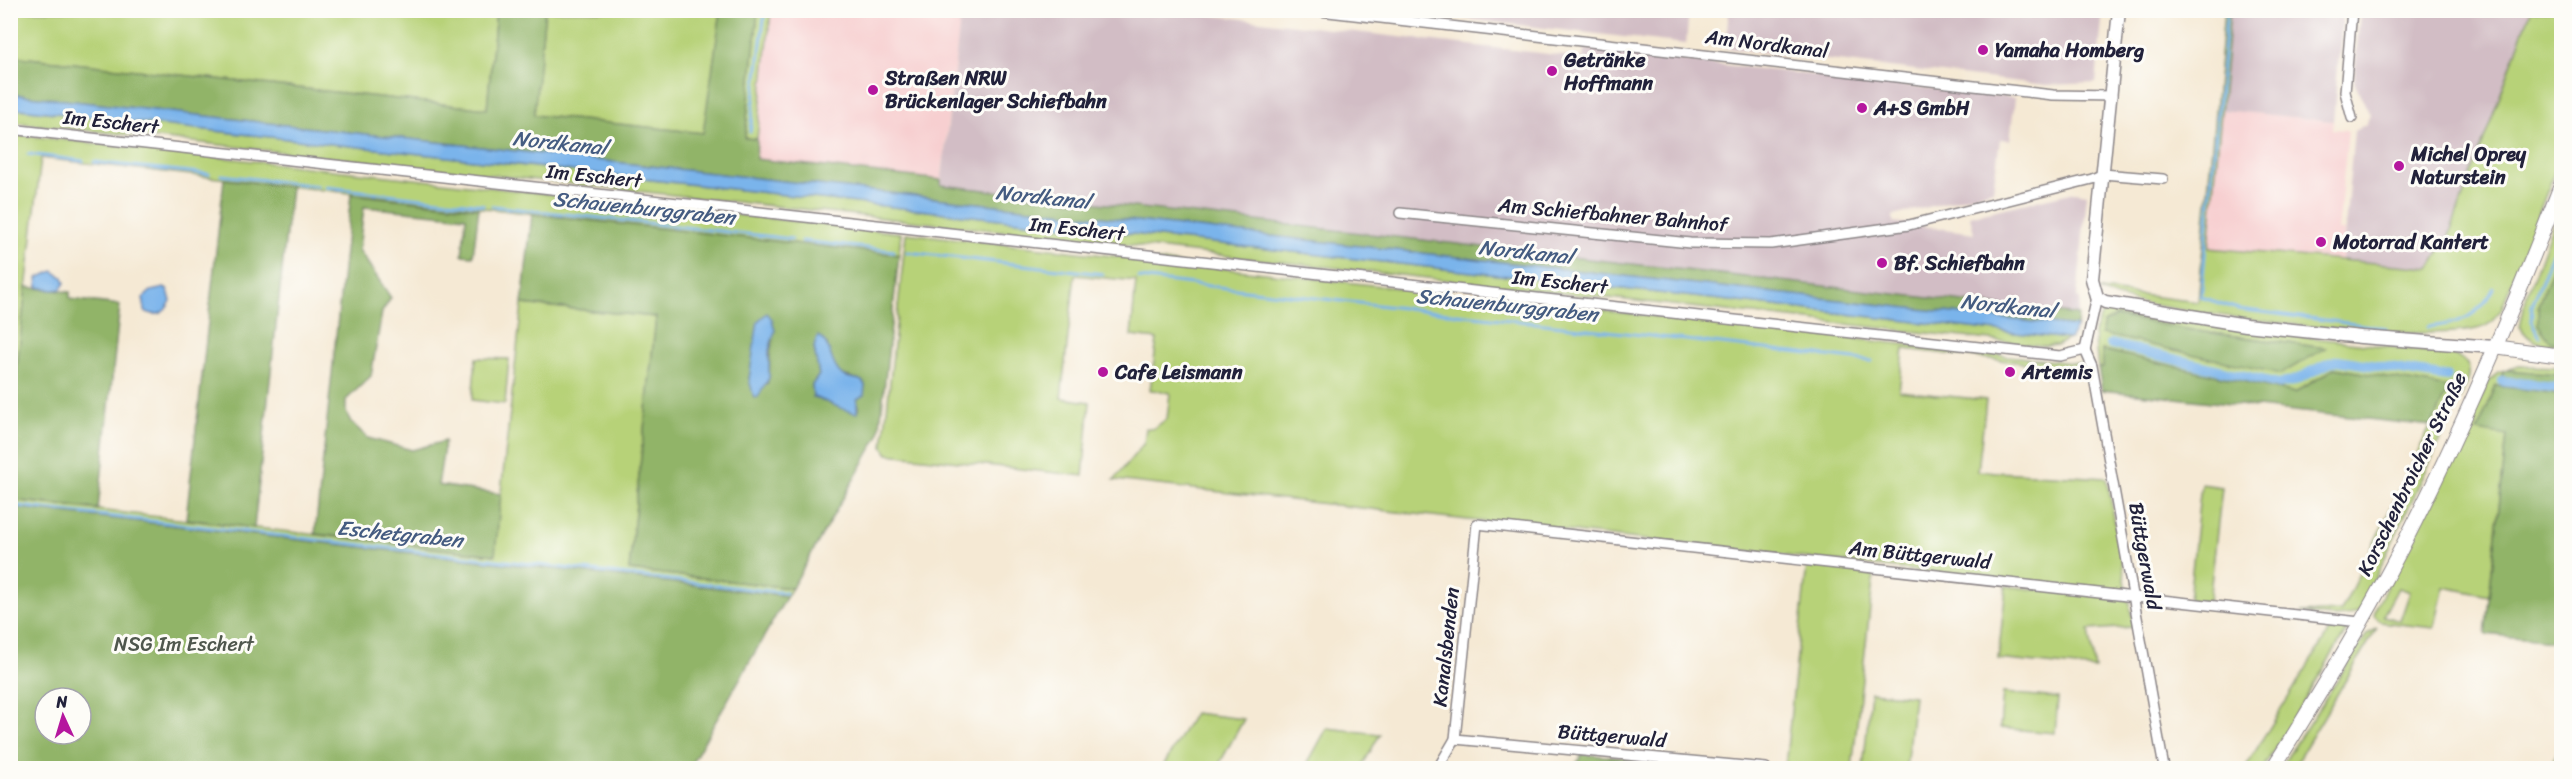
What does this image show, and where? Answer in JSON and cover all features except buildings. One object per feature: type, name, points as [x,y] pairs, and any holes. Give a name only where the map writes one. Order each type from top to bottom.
[{"type":"main road","name":"Korschenbroicher Straße","points":[[2273,768],[2361,622],[2401,548],[2523,284],[2562,183]]},
{"type":"main road","points":[[2494,347],[2562,356]]},
{"type":"street","name":"Am Nordkanal","points":[[1311,10],[2053,95],[2112,96]]},
{"type":"street","points":[[2085,350],[2097,297],[2092,279],[2119,10]]},
{"type":"street","points":[[2352,10],[2345,92],[2352,118]]},
{"type":"street","name":"Im Eschert","points":[[10,129],[2060,356],[2085,350]]},
{"type":"street","points":[[2103,174],[2163,179]]},
{"type":"street","name":"Am Schiefbahner Bahnhof","points":[[1400,213],[1690,243],[1771,244],[1909,225],[2092,179],[2103,174]]},
{"type":"street","points":[[2097,297],[2106,302],[2143,309],[2338,335],[2494,347]]},
{"type":"street","name":"Büttgerwald","points":[[2085,350],[2092,366],[2164,768]]},
{"type":"street","name":"Am Büttgerwald","points":[[1477,524],[2361,622]]},
{"type":"street","name":"Kanalsbenden","points":[[1438,768],[1455,739],[1477,524]]},
{"type":"street","name":"Büttgerwald","points":[[1455,739],[1766,768]]},
{"type":"shaded area","points":[[1164,10],[1583,58],[1584,49],[2015,98],[2010,140],[2000,139],[1993,190],[1893,216],[1893,222],[1974,233],[1970,216],[2075,192],[2087,194],[2077,298],[2080,299],[2078,315],[941,185],[961,11]]},
{"type":"shaded area","points":[[1689,10],[1686,44],[1394,11]]},
{"type":"shaded area","points":[[771,11],[961,11],[941,180],[755,159]]},
{"type":"shaded area","points":[[1729,11],[2103,11],[2096,83],[2047,85],[1725,48]]},
{"type":"shaded area","points":[[2230,11],[2343,11],[2333,121],[2221,110]]},
{"type":"shaded area","points":[[2360,11],[2531,11],[2448,238],[2430,268],[2342,260],[2354,131],[2366,124],[2370,115],[2354,82]]},
{"type":"shaded area","points":[[2221,110],[2333,121],[2332,129],[2348,130],[2338,230],[2344,231],[2342,260],[2209,248]]},
{"type":"green space","points":[[10,11],[496,11],[487,109],[11,56]]},
{"type":"green space","points":[[496,11],[545,11],[534,115],[703,133],[721,11],[758,11],[745,138],[757,139],[756,159],[941,180],[941,185],[2078,315],[2077,327],[11,94],[11,56],[487,109]]},
{"type":"green space","points":[[545,11],[721,11],[704,133],[533,115]]},
{"type":"green space","points":[[758,11],[771,11],[757,139],[745,138]]},
{"type":"green space","points":[[2224,11],[2230,11],[2209,248],[2430,268],[2448,238],[2531,11],[2561,11],[2561,156],[2501,310],[2490,323],[2481,328],[2441,333],[2344,329],[2183,310],[2116,297],[2100,290],[2198,302]]},
{"type":"green space","points":[[11,108],[2069,339],[2057,345],[2044,346],[11,122]]},
{"type":"green space","points":[[11,134],[901,233],[899,255],[41,158],[11,421]]},
{"type":"green space","points":[[224,179],[291,187],[254,528],[186,519]]},
{"type":"green space","points":[[351,194],[479,208],[473,256],[462,255],[466,217],[364,207],[359,250],[391,298],[382,312],[371,376],[346,400],[346,412],[351,422],[368,438],[412,450],[445,441],[438,485],[501,494],[495,555],[315,534]]},
{"type":"green space","points":[[2561,202],[2561,245],[2538,308],[2550,341],[2561,343],[2561,347],[2533,340],[2520,327],[2527,294]]},
{"type":"green space","points":[[532,214],[899,255],[879,435],[792,588],[629,570],[656,317],[522,304]],"holes":[[[773,341],[767,385],[749,379],[755,351]],[[827,344],[833,364],[840,374],[862,381],[865,385],[862,396],[857,398],[859,410],[842,408],[813,397],[812,385],[819,375],[814,347]]]},
{"type":"green space","points":[[906,233],[2081,364],[2085,370],[1904,349],[1899,391],[1986,400],[1978,471],[2107,478],[2127,591],[2124,594],[1114,480],[1144,443],[1146,428],[1152,429],[1167,419],[1170,393],[1150,390],[1157,339],[1131,336],[1136,281],[1075,275],[1061,398],[1090,402],[1083,476],[888,454],[883,447]]},
{"type":"green space","points":[[2561,245],[2562,343],[2550,341],[2538,325],[2538,308]]},
{"type":"green space","points":[[26,287],[70,292],[70,299],[120,305],[98,509],[11,500],[11,421]]},
{"type":"green space","name":"NSG Im Eschert","points":[[522,304],[656,317],[629,570],[792,588],[787,596],[313,542],[286,768],[11,768],[11,500],[494,555]]},
{"type":"green space","points":[[2112,310],[2205,325],[2449,354],[2460,358],[2467,364],[2469,378],[2467,384],[2360,610],[2354,614],[2339,617],[2301,613],[2341,611],[2449,388],[2335,368],[2295,393],[2102,350],[2103,368],[2098,368],[2094,332],[2102,314]],"holes":[[[2116,316],[2197,331],[2325,348],[2104,323]]]},
{"type":"green space","points":[[2116,316],[2197,331],[2326,348],[2281,374],[2101,334],[2104,323]]},
{"type":"green space","points":[[2102,350],[2295,393],[2335,368],[2449,388],[2431,426],[2102,390],[2098,368],[2103,368]]},
{"type":"green space","points":[[476,358],[509,359],[505,404],[472,400]]},
{"type":"green space","points":[[2519,366],[2561,367],[2561,374],[2505,370]]},
{"type":"green space","points":[[2504,370],[2501,377],[2561,384],[2561,394],[2496,386],[2478,431],[2507,435],[2489,596],[2444,587],[2434,628],[2380,622],[2374,615],[2376,608],[2489,382],[2498,372]],"holes":[[[2398,588],[2410,592],[2400,621],[2383,616]]]},
{"type":"green space","points":[[2504,370],[2561,374],[2561,384],[2501,377]]},
{"type":"green space","points":[[2496,386],[2561,394],[2561,642],[2485,634],[2507,436],[2477,431]]},
{"type":"green space","points":[[2201,484],[2222,487],[2209,602],[2189,600]]},
{"type":"green space","points":[[11,507],[787,596],[689,768],[11,768]]},
{"type":"green space","points":[[1807,564],[1874,572],[1852,768],[1785,767]]},
{"type":"green space","points":[[2006,586],[2129,600],[2133,627],[2089,630],[2095,669],[1998,659]]},
{"type":"green space","points":[[2300,619],[2334,623],[2347,630],[2263,768],[2245,768],[2331,628]]},
{"type":"green space","points":[[2377,628],[2293,768],[2280,768],[2367,634]]},
{"type":"green space","points":[[1871,692],[1914,696],[1906,768],[1863,768]]},
{"type":"green space","points":[[2003,693],[2058,698],[2055,733],[2000,728]]},
{"type":"green space","points":[[1194,713],[1244,719],[1217,768],[1162,768]]},
{"type":"green space","points":[[1327,728],[1380,734],[1361,768],[1305,768]]},
{"type":"green space","points":[[2561,747],[2561,768],[2549,768]]},
{"type":"green space","points":[[1582,754],[1718,767],[1574,768]]},
{"type":"water","points":[[11,94],[2077,327],[2069,339],[11,108]]},
{"type":"water","points":[[53,271],[63,277],[65,283],[61,289],[38,287],[37,278]]},
{"type":"water","points":[[164,288],[168,290],[171,301],[166,309],[157,314],[145,311],[143,298],[151,291]]},
{"type":"water","points":[[767,313],[772,319],[775,331],[769,350],[769,378],[758,397],[754,398],[749,379],[758,321]]},
{"type":"water","points":[[818,336],[826,343],[836,369],[845,377],[862,381],[865,385],[864,395],[857,399],[857,413],[813,397],[812,385],[819,375],[814,347]]},
{"type":"waterway","points":[[750,132],[765,10]]},
{"type":"waterway","points":[[2227,10],[2201,297],[2238,309],[2386,328]]},
{"type":"waterway","name":"Schauenburggraben","points":[[28,154],[83,161]]},
{"type":"waterway","name":"Schauenburggraben","points":[[94,162],[209,174]]},
{"type":"waterway","name":"Schauenburggraben","points":[[221,175],[318,186]]},
{"type":"waterway","name":"Schauenburggraben","points":[[326,187],[483,205]]},
{"type":"waterway","name":"Schauenburggraben","points":[[492,206],[792,239]]},
{"type":"waterway","points":[[2540,337],[2531,321],[2532,305],[2562,229]]},
{"type":"waterway","name":"Schauenburggraben","points":[[802,241],[894,251]]},
{"type":"waterway","name":"Schauenburggraben","points":[[907,252],[1103,274]]},
{"type":"waterway","name":"Schauenburggraben","points":[[1139,278],[1872,361]]},
{"type":"waterway","points":[[2428,327],[2449,324],[2467,317],[2482,306],[2494,288]]},
{"type":"waterway","name":"Nordkanal","points":[[2111,344],[2279,384],[2287,383],[2338,360],[2447,377]]},
{"type":"waterway","name":"Nordkanal","points":[[2502,381],[2562,388]]},
{"type":"waterway","name":"Eschetgraben","points":[[10,505],[786,593]]},
{"type":"place","name":"Yamaha Homberg","points":[[1983,50]]},
{"type":"place","name":"Getränke Hoffmann","points":[[1552,71]]},
{"type":"place","name":"Straßen NRW Brückenlager Schiefbahn","points":[[873,90]]},
{"type":"place","name":"A+S GmbH","points":[[1862,108]]},
{"type":"place","name":"Michel Oprey Naturstein","points":[[2399,166]]},
{"type":"place","name":"Motorrad Kantert","points":[[2321,242]]},
{"type":"place","name":"Bf. Schiefbahn","points":[[1882,263]]},
{"type":"place","name":"Cafe Leismann","points":[[1103,372]]},
{"type":"place","name":"Artemis","points":[[2010,372]]}]
